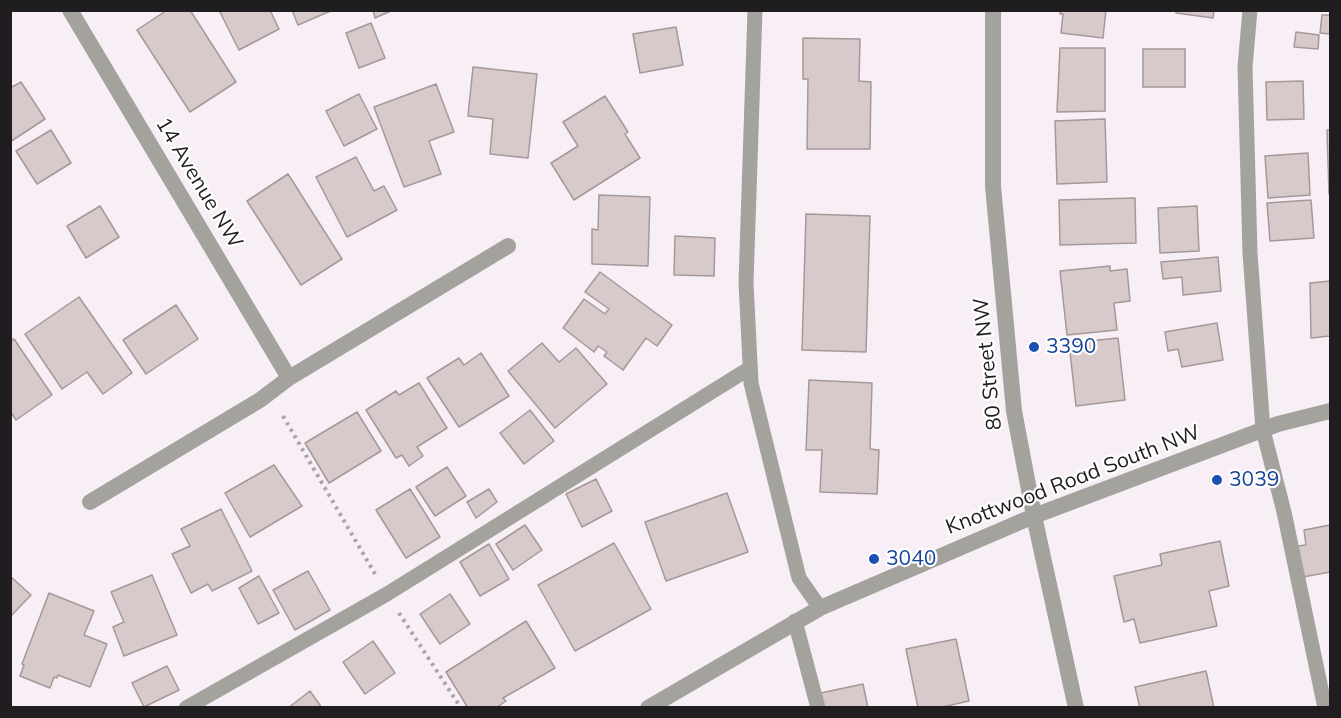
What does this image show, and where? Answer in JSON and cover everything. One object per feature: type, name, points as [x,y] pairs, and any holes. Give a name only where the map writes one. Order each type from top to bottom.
[{"type":"street","name":"14 Avenue NW","points":[[70,10],[290,378]]},
{"type":"street","name":"80 Street NW","points":[[993,10],[993,186],[1014,411],[1034,516],[1076,708]]},
{"type":"street","points":[[90,502],[260,400],[290,378],[508,246]]},
{"type":"street","name":"Knottwood Road South NW","points":[[648,708],[820,608],[1034,516],[1263,430],[1330,411]]},
{"type":"lane","points":[[755,10],[746,284],[751,383],[799,578],[820,608]]},
{"type":"lane","points":[[1250,10],[1245,67],[1250,253],[1263,430],[1324,670],[1325,708]]},
{"type":"lane","points":[[186,708],[387,594],[750,368]]},
{"type":"lane","points":[[795,621],[818,708]]},
{"type":"path","points":[[284,416],[387,594],[461,708]]},
{"type":"building","points":[[167,10],[190,10],[236,82],[190,112],[137,30]]},
{"type":"building","points":[[219,10],[270,10],[279,29],[239,50]]},
{"type":"building","points":[[292,10],[333,10],[298,25]]},
{"type":"building","points":[[373,10],[393,10],[375,18]]},
{"type":"building","points":[[1060,10],[1106,10],[1103,38],[1061,33],[1063,14],[1060,14]]},
{"type":"building","points":[[1176,10],[1214,10],[1213,18],[1176,13]]},
{"type":"building","points":[[1322,15],[1330,15],[1330,34],[1320,33]]},
{"type":"building","points":[[371,23],[385,58],[359,68],[346,33]]},
{"type":"building","points":[[676,27],[683,65],[640,73],[633,34]]},
{"type":"building","points":[[1296,32],[1319,35],[1318,49],[1294,47]]},
{"type":"building","points":[[803,38],[860,39],[859,81],[871,82],[870,149],[807,149],[808,79],[803,79]]},
{"type":"building","points":[[1060,48],[1105,48],[1105,111],[1057,112]]},
{"type":"building","points":[[1143,49],[1185,49],[1185,87],[1143,87]]},
{"type":"building","points":[[473,67],[537,74],[528,158],[490,154],[493,119],[468,116]]},
{"type":"building","points":[[1303,81],[1304,119],[1267,120],[1266,82]]},
{"type":"building","points":[[21,82],[45,119],[10,142],[10,88]]},
{"type":"building","points":[[436,84],[454,132],[429,141],[441,174],[404,187],[374,107]]},
{"type":"building","points":[[359,94],[377,129],[344,146],[326,111]]},
{"type":"building","points":[[605,96],[628,132],[625,134],[640,158],[574,200],[551,163],[578,146],[563,122]]},
{"type":"building","points":[[1105,119],[1107,182],[1057,184],[1055,121]]},
{"type":"building","points":[[51,130],[71,163],[37,184],[16,151]]},
{"type":"building","points":[[1327,130],[1330,130],[1330,194],[1329,194]]},
{"type":"building","points":[[1308,153],[1310,195],[1268,198],[1265,156]]},
{"type":"building","points":[[356,157],[374,191],[384,186],[397,210],[347,237],[316,177]]},
{"type":"building","points":[[288,174],[342,259],[301,285],[247,201]]},
{"type":"building","points":[[599,195],[650,197],[648,266],[592,264],[592,229],[598,230]]},
{"type":"building","points":[[1135,198],[1136,243],[1060,245],[1059,200]]},
{"type":"building","points":[[1311,200],[1314,238],[1270,241],[1267,203]]},
{"type":"building","points":[[100,206],[119,237],[86,258],[67,226]]},
{"type":"building","points":[[1197,206],[1199,251],[1160,253],[1158,208]]},
{"type":"building","points":[[806,214],[870,216],[866,352],[802,350]]},
{"type":"building","points":[[675,236],[715,238],[714,276],[674,275]]},
{"type":"building","points":[[1218,257],[1221,291],[1183,295],[1182,277],[1163,279],[1161,262]]},
{"type":"building","points":[[1110,266],[1110,271],[1127,269],[1130,301],[1114,303],[1117,330],[1067,335],[1060,271]]},
{"type":"building","points":[[600,272],[672,325],[657,346],[646,338],[623,370],[604,356],[607,352],[598,346],[594,352],[563,328],[584,299],[605,314],[609,309],[585,292]]},
{"type":"building","points":[[1330,281],[1330,336],[1311,338],[1310,283]]},
{"type":"building","points":[[79,297],[132,373],[103,394],[87,372],[62,389],[25,334]]},
{"type":"building","points":[[176,305],[198,339],[146,374],[123,340]]},
{"type":"building","points":[[1217,323],[1223,360],[1182,367],[1178,349],[1168,351],[1165,332]]},
{"type":"building","points":[[1118,338],[1125,400],[1076,406],[1069,343]]},
{"type":"building","points":[[14,339],[52,395],[16,420],[10,411],[10,341]]},
{"type":"building","points":[[542,343],[559,362],[576,348],[607,384],[555,428],[508,371]]},
{"type":"building","points":[[481,353],[509,396],[459,427],[427,378],[459,358],[464,365]]},
{"type":"building","points":[[809,380],[872,383],[870,449],[879,450],[877,494],[820,492],[822,450],[806,450]]},
{"type":"building","points":[[419,383],[447,428],[417,447],[423,456],[409,466],[402,455],[396,458],[366,410],[396,391],[399,395]]},
{"type":"building","points":[[530,410],[554,441],[524,464],[500,433]]},
{"type":"building","points":[[357,412],[381,451],[329,483],[305,443]]},
{"type":"building","points":[[274,465],[302,506],[250,537],[225,493]]},
{"type":"building","points":[[447,467],[466,496],[435,516],[416,487]]},
{"type":"building","points":[[596,479],[612,511],[582,527],[566,494]]},
{"type":"building","points":[[410,489],[440,537],[406,558],[376,510]]},
{"type":"building","points":[[489,489],[497,502],[476,518],[467,502]]},
{"type":"building","points":[[727,493],[748,552],[666,581],[645,522]]},
{"type":"building","points":[[221,509],[252,571],[212,591],[208,584],[191,593],[172,554],[190,546],[181,529]]},
{"type":"building","points":[[525,525],[542,550],[513,570],[496,544]]},
{"type":"building","points":[[1330,525],[1330,572],[1303,577],[1298,546],[1306,545],[1304,530]]},
{"type":"building","points":[[1220,541],[1229,586],[1209,591],[1217,626],[1140,643],[1134,619],[1124,622],[1114,576],[1162,565],[1160,554]]},
{"type":"building","points":[[614,543],[651,609],[575,651],[538,585]]},
{"type":"building","points":[[489,544],[509,579],[480,596],[460,562]]},
{"type":"building","points":[[308,571],[330,610],[295,630],[273,590]]},
{"type":"building","points":[[152,575],[177,635],[124,656],[113,627],[124,622],[111,592]]},
{"type":"building","points":[[10,576],[31,595],[10,617]]},
{"type":"building","points":[[259,576],[279,613],[258,624],[239,588]]},
{"type":"building","points":[[49,593],[94,611],[84,635],[107,644],[90,687],[58,675],[57,678],[54,677],[50,688],[20,676],[24,665],[22,664]]},
{"type":"building","points":[[450,594],[470,624],[440,644],[420,614]]},
{"type":"building","points":[[526,621],[555,668],[503,698],[506,701],[496,708],[468,708],[446,672]]},
{"type":"building","points":[[956,639],[969,701],[938,708],[918,708],[906,649]]},
{"type":"building","points":[[373,641],[395,673],[365,694],[343,662]]},
{"type":"building","points":[[167,666],[179,690],[144,707],[132,683]]},
{"type":"building","points":[[1206,671],[1214,708],[1140,708],[1135,687]]},
{"type":"building","points":[[863,684],[868,708],[819,708],[816,694]]},
{"type":"building","points":[[310,691],[322,708],[288,708]]},
{"type":"place","name":"3390","points":[[1034,347]]},
{"type":"place","name":"3039","points":[[1217,480]]},
{"type":"place","name":"3040","points":[[874,559]]}]
